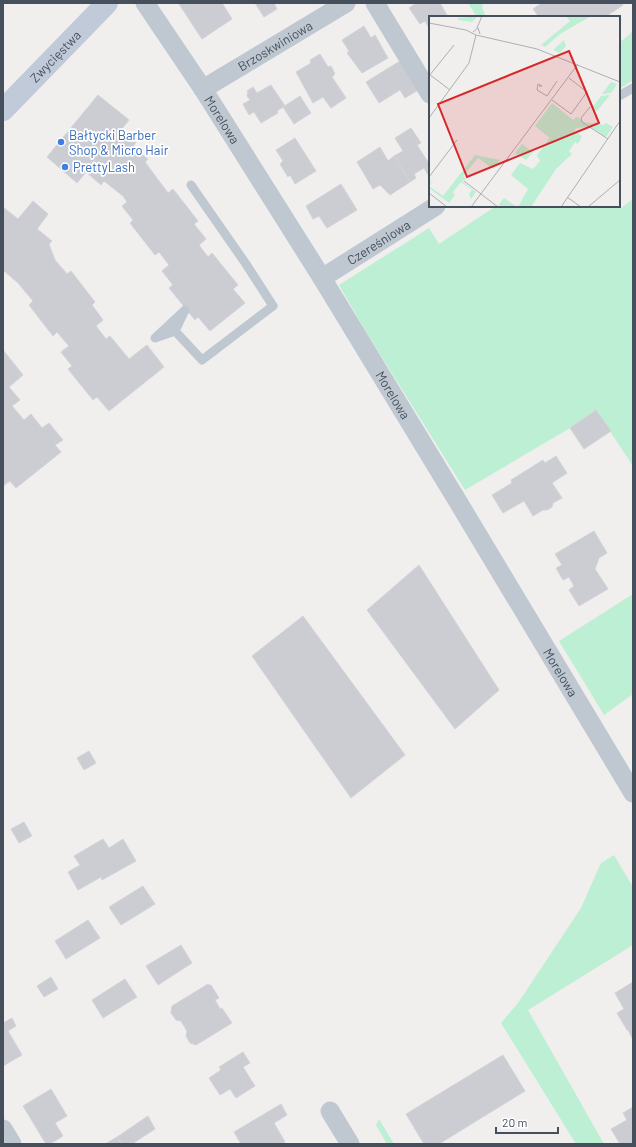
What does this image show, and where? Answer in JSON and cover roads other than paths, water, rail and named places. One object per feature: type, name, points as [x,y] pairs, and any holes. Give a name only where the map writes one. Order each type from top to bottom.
[{"type":"main road","name":"Zwycięstwa","points":[[3,110],[107,3]]},
{"type":"street","name":"Morelowa","points":[[145,3],[203,89],[322,278],[633,793]]},
{"type":"street","name":"Brzoskwiniowa","points":[[203,89],[346,3]]},
{"type":"street","points":[[375,3],[429,92]]},
{"type":"street","name":"Czereśniowa","points":[[322,278],[434,207]]},
{"type":"street","points":[[330,1111],[350,1144]]},
{"type":"street","points":[[3,1129],[12,1144]]},
{"type":"lane","points":[[620,95],[633,88]]},
{"type":"lane","points":[[175,331],[202,360],[273,306],[246,264],[191,185]]},
{"type":"place","name":"Bałtycki Barber Shop & Micro Hair","points":[[61,142]]},
{"type":"place","name":"PrettyLash","points":[[65,167]]}]
